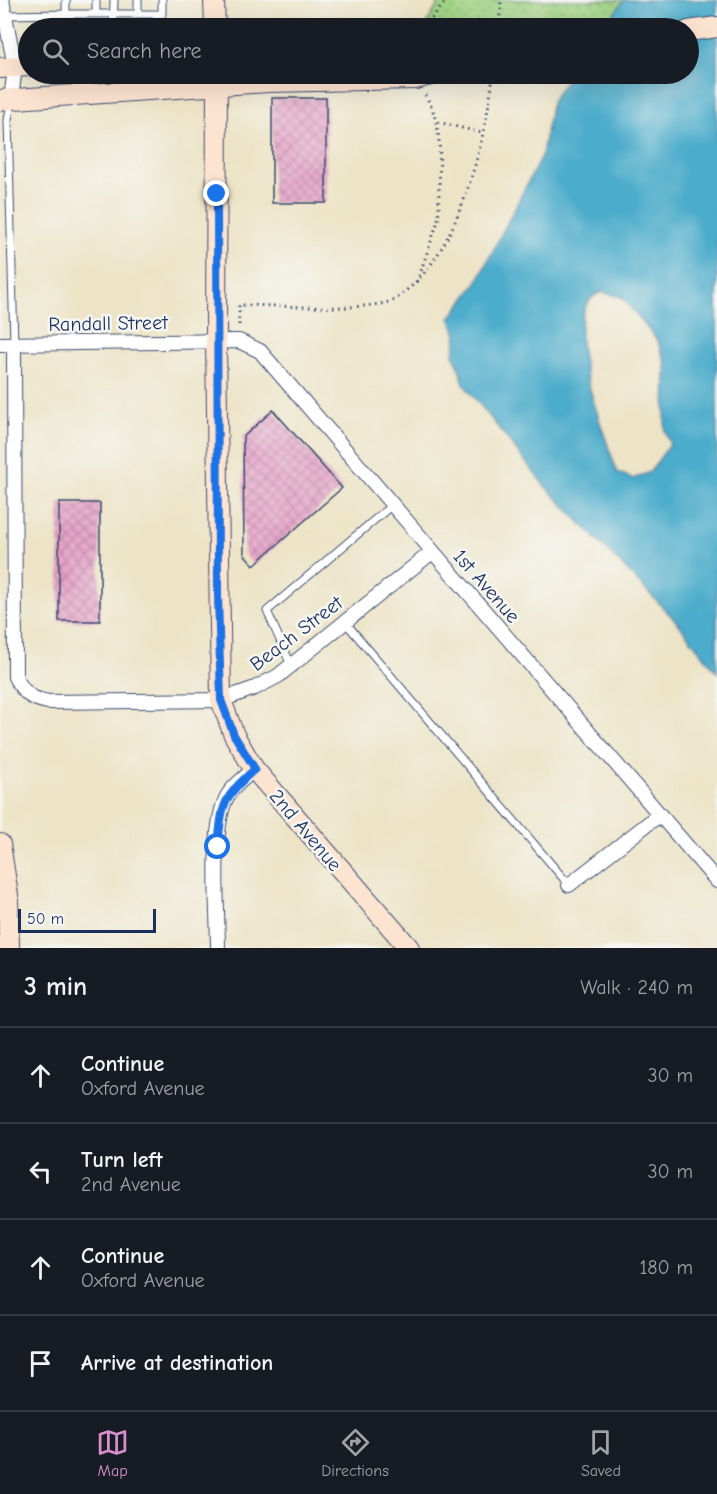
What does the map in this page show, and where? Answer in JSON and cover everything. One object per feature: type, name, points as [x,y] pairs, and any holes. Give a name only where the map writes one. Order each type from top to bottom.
[{"type":"street","points":[[2,0],[14,67],[5,100],[167,84]]},
{"type":"street","points":[[214,0],[215,18]]},
{"type":"street","points":[[699,29],[717,27]]},
{"type":"street","name":"2nd Avenue","points":[[218,84],[216,341],[221,700],[234,735],[255,769],[409,948]]},
{"type":"street","name":"Randall Street","points":[[7,344],[216,341]]},
{"type":"street","name":"1st Avenue","points":[[216,341],[239,341],[260,351],[717,881]]},
{"type":"street","name":"Beach Street","points":[[7,344],[15,677],[24,693],[48,702],[221,700],[255,688],[291,665],[432,552]]},
{"type":"street","points":[[218,948],[218,847],[221,817],[229,793],[255,769]]},
{"type":"street","points":[[569,885],[659,815]]},
{"type":"street","points":[[0,844],[8,895],[9,948]]},
{"type":"lane","points":[[66,0],[66,14]]},
{"type":"lane","points":[[96,0],[96,14]]},
{"type":"lane","points":[[114,0],[114,18]]},
{"type":"lane","points":[[138,0],[138,14]]},
{"type":"lane","points":[[4,15],[162,14],[162,0]]},
{"type":"lane","points":[[5,100],[8,120],[7,344]]},
{"type":"lane","points":[[291,665],[267,610],[392,505]]},
{"type":"lane","points":[[345,621],[569,885]]},
{"type":"path","points":[[432,18],[447,0]]},
{"type":"path","points":[[500,18],[501,0]]},
{"type":"path","points":[[239,327],[239,305],[361,306],[391,302],[416,284],[435,262],[465,195],[482,133],[491,84]]},
{"type":"path","points":[[416,284],[438,222],[438,122],[433,107],[423,92]]},
{"type":"path","points":[[438,122],[482,133]]},
{"type":"green space","points":[[441,0],[624,0],[612,18],[430,18]]},
{"type":"water","points":[[624,0],[717,0],[717,672],[676,621],[545,486],[465,386],[454,354],[457,334],[450,318],[476,284],[542,155],[552,100],[564,84],[699,84],[699,18],[611,18]],"holes":[[[601,292],[622,297],[657,340],[666,364],[665,431],[670,444],[650,472],[633,479],[617,472],[586,376],[581,323],[587,304]]]},
{"type":"building","points":[[272,98],[326,98],[326,203],[272,203]]},
{"type":"building","points":[[273,410],[342,488],[254,565],[244,554],[243,437]]},
{"type":"building","points":[[59,503],[100,503],[100,621],[59,621]]},
{"type":"route","points":[[217,194],[218,595],[221,700],[234,735],[255,769],[229,793],[225,801],[218,847]]}]
